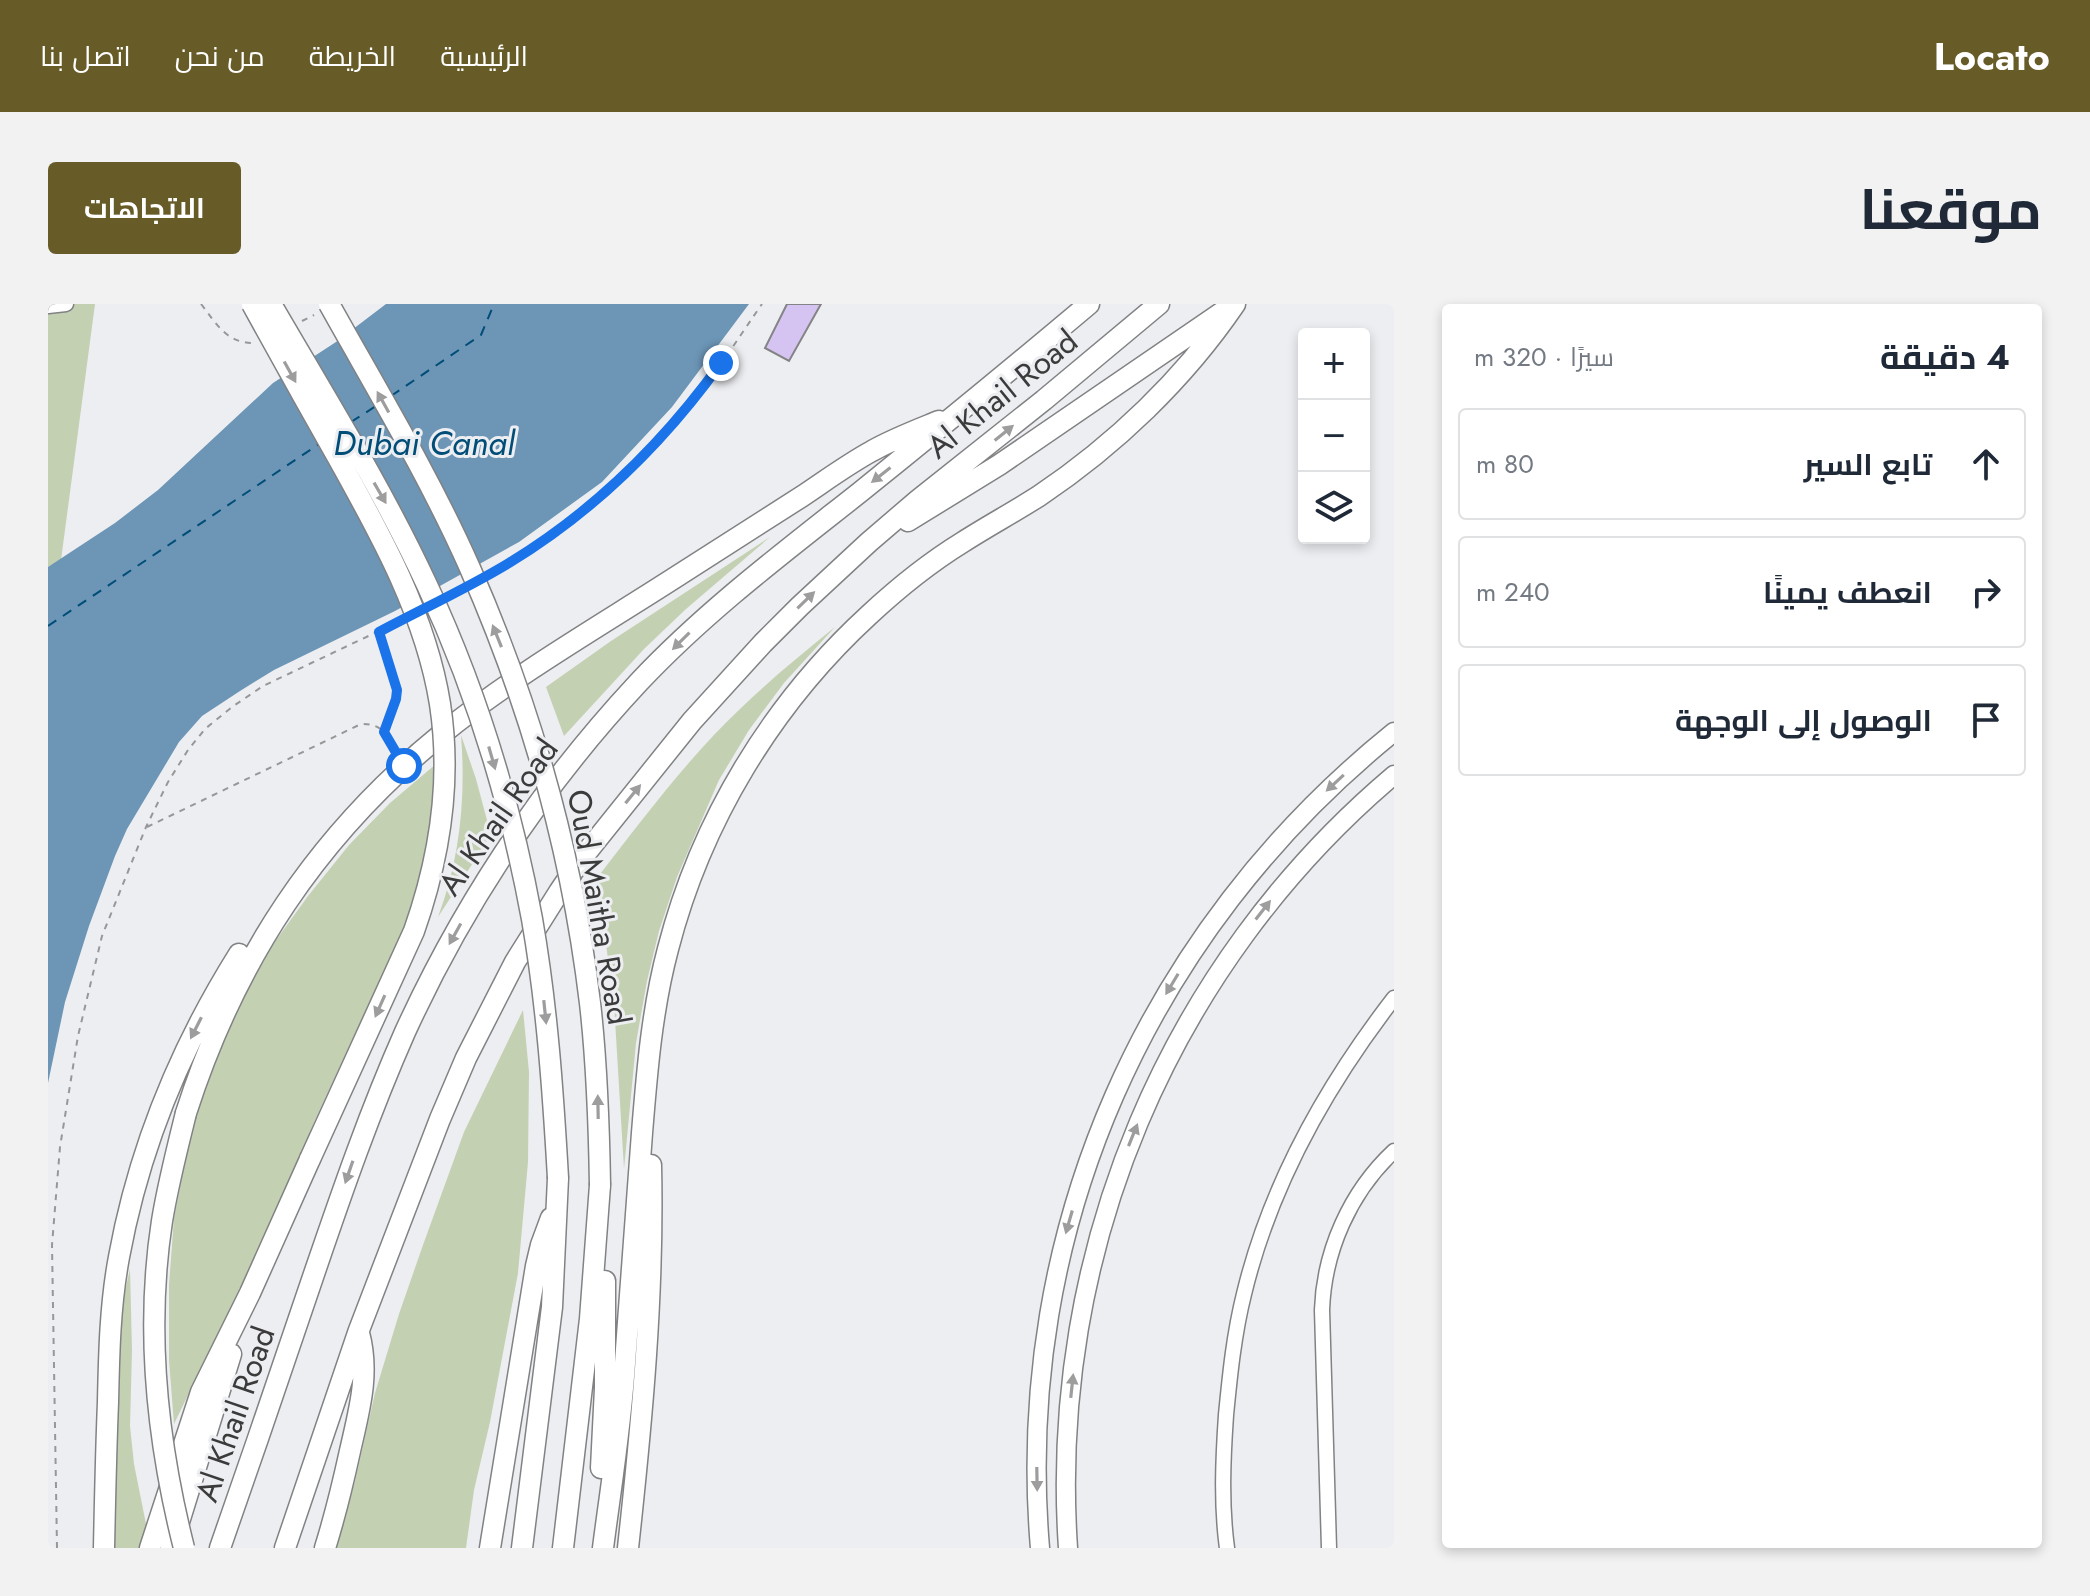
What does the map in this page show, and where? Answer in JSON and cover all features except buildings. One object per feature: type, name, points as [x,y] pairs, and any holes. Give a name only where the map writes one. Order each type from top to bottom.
[{"type":"highway","points":[[150,1548],[201,1392],[250,1293],[414,931],[427,894],[442,819],[445,781],[440,704],[421,630],[365,506],[252,304]]},
{"type":"highway","points":[[271,304],[389,508],[427,586],[461,667],[490,749],[532,919],[549,1049],[558,1178],[552,1307],[522,1548]]},
{"type":"highway","name":"Oud Maitha Road","points":[[329,304],[429,484],[503,650],[533,736],[570,883],[590,1003],[598,1093],[600,1194],[586,1363],[563,1548]]},
{"type":"highway","name":"Al Khail Road","points":[[220,1548],[380,1090],[438,965],[509,844],[594,732],[691,631],[743,585],[964,409],[1089,304]]},
{"type":"highway","name":"Al Khail Road","points":[[285,1548],[359,1330],[440,1119],[466,1058],[515,962],[559,892],[607,825],[727,681],[800,606],[918,500],[1159,304]]},
{"type":"highway","points":[[869,542],[967,486],[1235,304]]},
{"type":"highway","points":[[603,1548],[625,1367],[652,1026],[677,917],[700,855],[728,795],[782,711],[824,660],[871,612],[917,574],[1042,494],[1096,454],[1169,386],[1235,304]]},
{"type":"highway","points":[[184,1548],[162,1444],[156,1389],[154,1333],[162,1222],[172,1167],[200,1068],[239,981],[288,899],[339,831],[404,766],[442,733],[504,688],[869,452],[964,409]]},
{"type":"highway","points":[[104,1548],[112,1313],[118,1259],[143,1156],[178,1063],[226,975],[303,862],[339,831]]},
{"type":"highway","points":[[628,1548],[646,1371],[652,1234],[650,1132],[645,1101]]},
{"type":"highway","points":[[592,1548],[602,1457],[605,1388],[606,1307],[600,1194]]},
{"type":"highway","points":[[490,1548],[536,1266],[557,1203]]},
{"type":"highway","points":[[171,1548],[250,1293]]},
{"type":"highway","points":[[325,1548],[363,1392],[364,1354],[359,1330]]},
{"type":"main road","points":[[1040,1548],[1037,1438],[1049,1310],[1077,1194],[1120,1082],[1177,975],[1248,875],[1303,813],[1394,732]]},
{"type":"main road","points":[[1068,1548],[1067,1446],[1074,1360],[1089,1276],[1110,1197],[1138,1121],[1190,1019],[1243,937],[1305,861],[1357,807],[1394,775]]},
{"type":"lane","points":[[48,306],[66,304]]},
{"type":"lane","points":[[1227,1548],[1223,1464],[1230,1373],[1236,1333],[1255,1255],[1283,1180],[1321,1107],[1342,1070],[1394,998]]},
{"type":"lane","points":[[1329,1548],[1322,1310],[1324,1283],[1344,1219],[1369,1180],[1392,1157]]},
{"type":"path","points":[[482,578],[567,524],[653,446],[700,392],[762,304]]},
{"type":"path","points":[[57,1548],[52,1245],[60,1147],[78,1036],[102,936],[146,827],[168,782],[205,729],[263,686],[405,618]]},
{"type":"path","points":[[379,632],[397,690],[384,732]]},
{"type":"path","points":[[146,827],[361,724],[378,726],[404,766]]},
{"type":"green space","points":[[48,304],[95,304],[61,560],[48,567]]},
{"type":"green space","points":[[770,537],[644,649],[564,736],[546,687]]},
{"type":"green space","points":[[835,627],[784,683],[749,730],[719,780],[677,877],[647,981],[636,1043],[624,1169],[614,1003],[597,878],[702,748],[764,687]]},
{"type":"green space","points":[[461,735],[491,835],[438,917],[452,873],[460,828],[463,781]]},
{"type":"green space","points":[[436,764],[429,845],[407,921],[315,1120],[288,1189],[174,1424],[169,1360],[169,1285],[174,1218],[205,1078],[258,965],[308,896],[349,845],[390,803]]},
{"type":"green space","points":[[523,1010],[529,1072],[528,1162],[518,1273],[474,1490],[466,1548],[335,1548],[355,1481],[375,1393],[423,1245],[464,1132]]},
{"type":"green space","points":[[130,1269],[130,1426],[149,1539],[146,1548],[113,1548],[118,1322]]},
{"type":"water","name":"Dubai Canal","points":[[386,304],[749,304],[672,407],[602,482],[519,542],[395,611],[274,670],[202,716],[179,742],[127,829],[115,856],[65,1002],[48,1083],[48,567],[158,490],[273,383],[336,342]]},
{"type":"ferry route","points":[[391,396],[481,335],[494,304]]},
{"type":"ferry route","points":[[351,422],[376,406]]},
{"type":"ferry route","points":[[48,626],[319,444]]},
{"type":"route","points":[[404,766],[384,732],[397,690],[379,632],[507,564],[567,524],[653,446],[721,363]]}]
